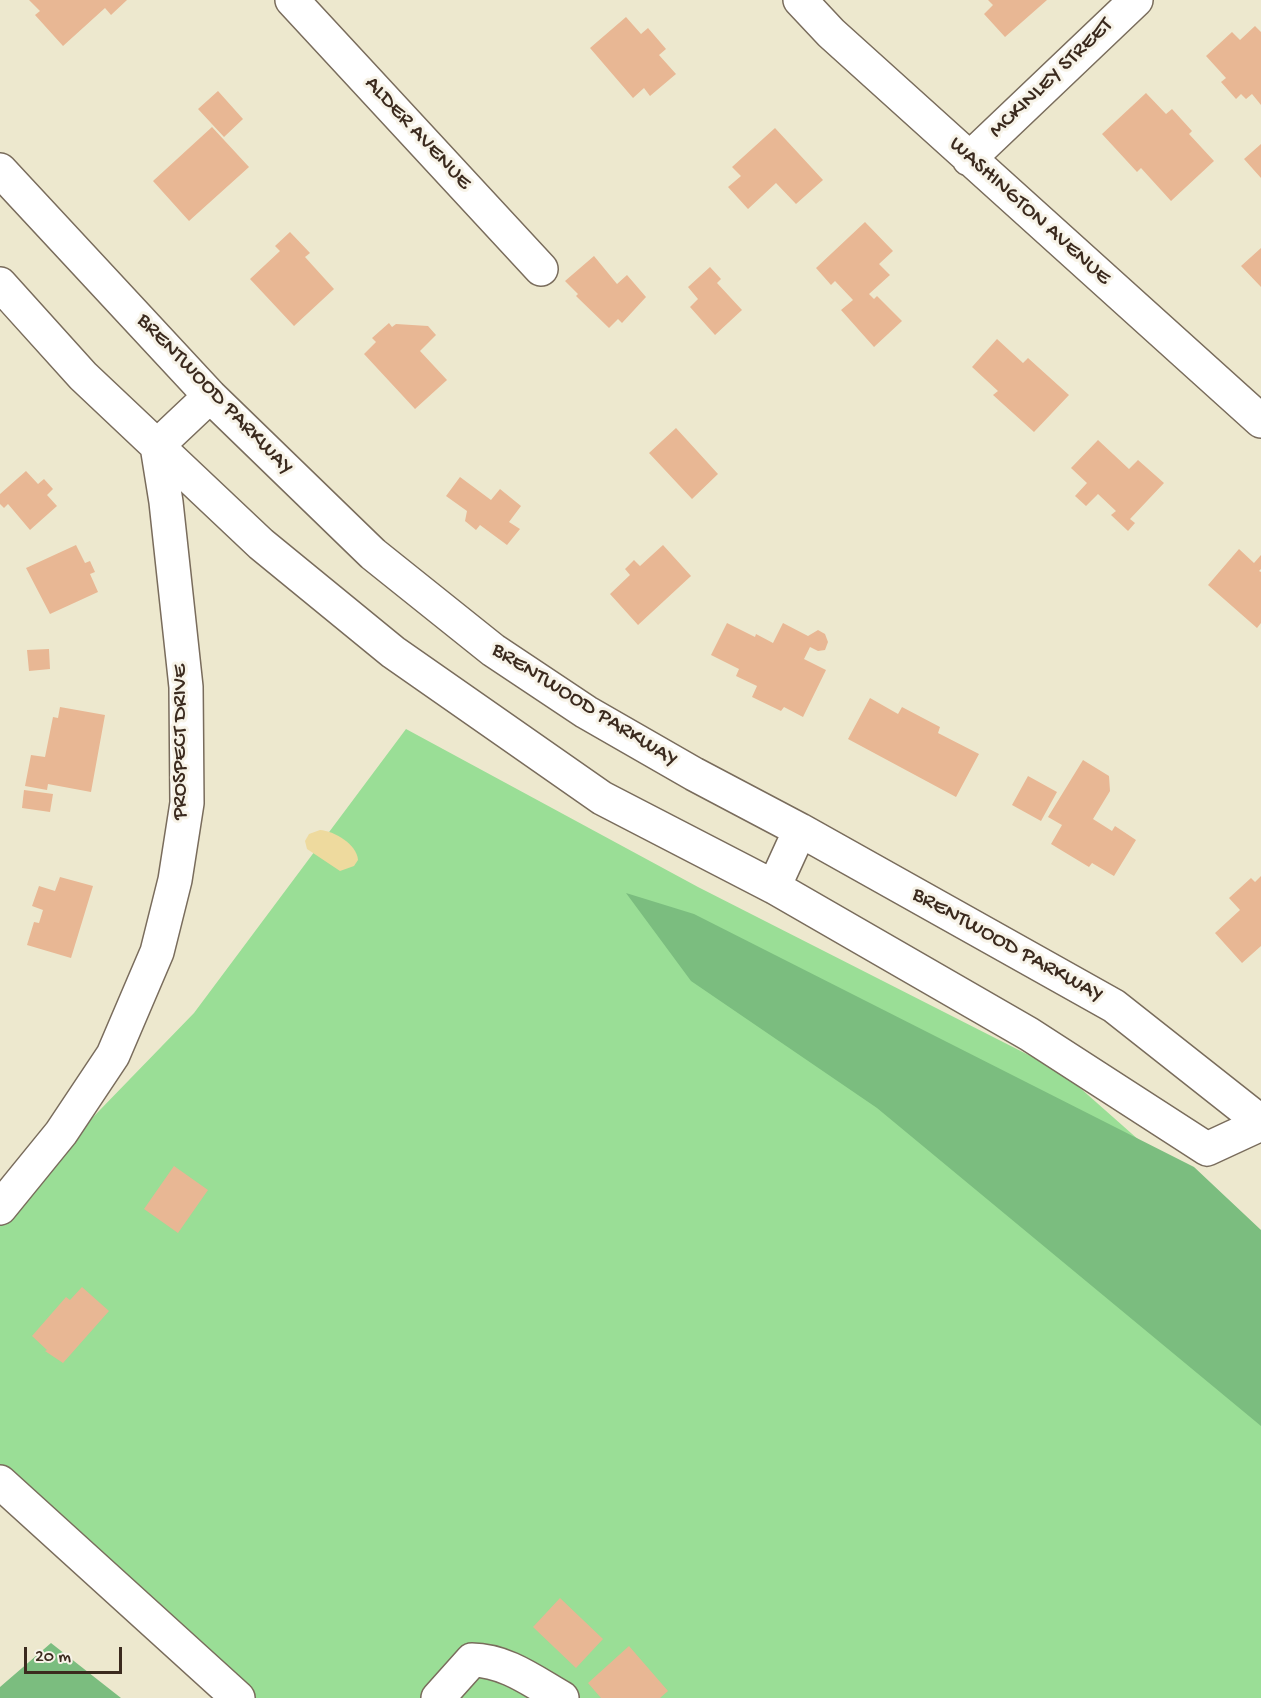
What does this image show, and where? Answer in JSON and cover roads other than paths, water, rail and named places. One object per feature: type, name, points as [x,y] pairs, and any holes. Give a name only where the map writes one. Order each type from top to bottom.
[{"type":"street","name":"ALDER AVENUE","points":[[292,0],[541,269]]},
{"type":"street","name":"WASHINGTON AVENUE","points":[[800,0],[831,33],[969,159],[1255,404]]},
{"type":"street","name":"MCKINLEY STREET","points":[[969,159],[1136,0]]},
{"type":"street","name":"BRENTWOOD PARKWAY","points":[[0,170],[210,396],[373,554],[493,650],[586,712],[694,774],[800,830],[1114,1006],[1261,1123],[1207,1149],[1029,1034],[774,887],[602,798],[393,652],[261,544],[83,376],[0,284]]},
{"type":"street","points":[[157,446],[210,396]]},
{"type":"street","name":"PROSPECT DRIVE","points":[[0,1208],[61,1133],[113,1055],[157,952],[175,880],[187,803],[186,687],[166,502],[157,446]]},
{"type":"street","points":[[774,887],[800,830]]},
{"type":"street","points":[[0,1482],[238,1698]]},
{"type":"street","points":[[438,1698],[472,1660],[499,1663],[562,1698]]}]
